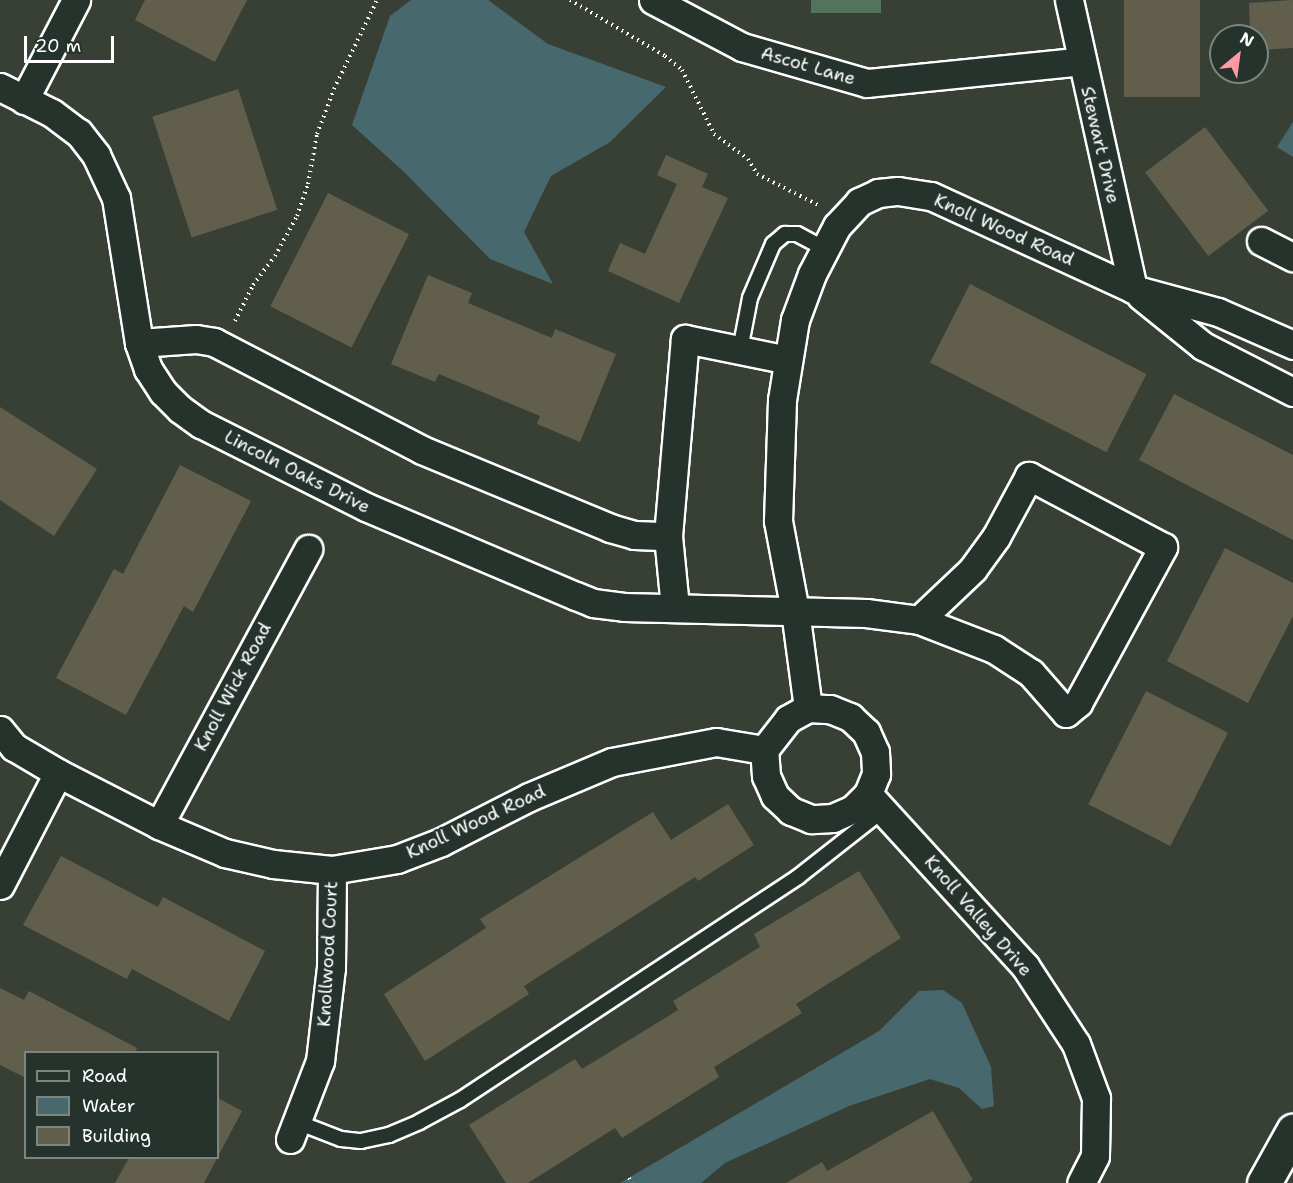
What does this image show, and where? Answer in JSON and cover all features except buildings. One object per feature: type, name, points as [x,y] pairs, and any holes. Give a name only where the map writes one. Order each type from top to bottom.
[{"type":"highway","points":[[1264,1183],[1293,1131]]},
{"type":"street","points":[[24,100],[76,0]]},
{"type":"street","name":"Ascot Lane","points":[[653,0],[742,47],[867,83],[1082,61]]},
{"type":"street","name":"Stewart Drive","points":[[1069,0],[1133,289]]},
{"type":"street","name":"Lincoln Oaks Drive","points":[[0,87],[52,113],[79,134],[96,155],[116,198],[139,343],[148,369],[163,392],[180,409],[201,424],[366,507],[593,603],[624,607],[866,613],[919,620],[994,649],[1031,674],[1066,713],[1078,703],[1163,547],[1029,476],[996,537],[973,569],[919,620]]},
{"type":"street","name":"Knoll Wood Road","points":[[808,708],[795,611],[778,521],[782,400],[795,320],[824,248],[859,202],[879,193],[898,191],[931,196],[1133,289],[1218,312],[1293,345]]},
{"type":"street","points":[[1261,241],[1293,257]]},
{"type":"street","name":"Knoll Wood Road","points":[[1133,289],[1203,346],[1293,392]]},
{"type":"street","points":[[139,343],[196,339],[214,342],[422,450],[610,528],[634,535],[668,536]]},
{"type":"street","points":[[675,608],[668,536],[685,339],[788,360]]},
{"type":"street","name":"Knoll Wick Road","points":[[159,825],[308,549]]},
{"type":"street","points":[[808,708],[830,710],[850,717],[866,732],[875,752],[875,802],[833,818],[812,819],[791,811],[776,796],[766,776],[764,750],[788,719],[808,708]]},
{"type":"street","name":"Knoll Wood Road","points":[[0,730],[14,747],[58,773],[159,825],[225,854],[273,864],[332,870],[396,859],[441,842],[560,783],[612,762],[716,742],[764,750]]},
{"type":"street","points":[[0,885],[58,773]]},
{"type":"street","name":"Knoll Valley Drive","points":[[875,802],[1025,966],[1076,1044],[1096,1098],[1095,1156],[1081,1183]]},
{"type":"street","name":"Knollwood Court","points":[[294,1130],[320,1060],[331,968],[332,870]]},
{"type":"lane","points":[[740,350],[750,298],[773,244],[785,234],[797,234],[824,248]]},
{"type":"lane","points":[[294,1130],[361,1141],[389,1135],[459,1100],[798,877],[875,802]]},
{"type":"path","points":[[222,346],[253,285],[275,256],[297,216],[308,184],[317,134],[329,101],[377,0]]},
{"type":"path","points":[[570,0],[665,56],[682,70],[714,134],[748,159],[758,174],[844,219]]},
{"type":"green space","points":[[811,0],[881,0],[881,13],[811,13]]},
{"type":"water","points":[[411,0],[488,0],[548,44],[666,87],[610,142],[551,176],[524,232],[553,284],[490,259],[404,172],[352,125],[390,16]]},
{"type":"water","points":[[1293,122],[1293,157],[1277,147]]},
{"type":"water","points":[[943,990],[962,1003],[991,1067],[994,1106],[982,1109],[959,1088],[930,1079],[849,1106],[725,1163],[701,1183],[620,1183],[879,1031],[919,991]]}]
